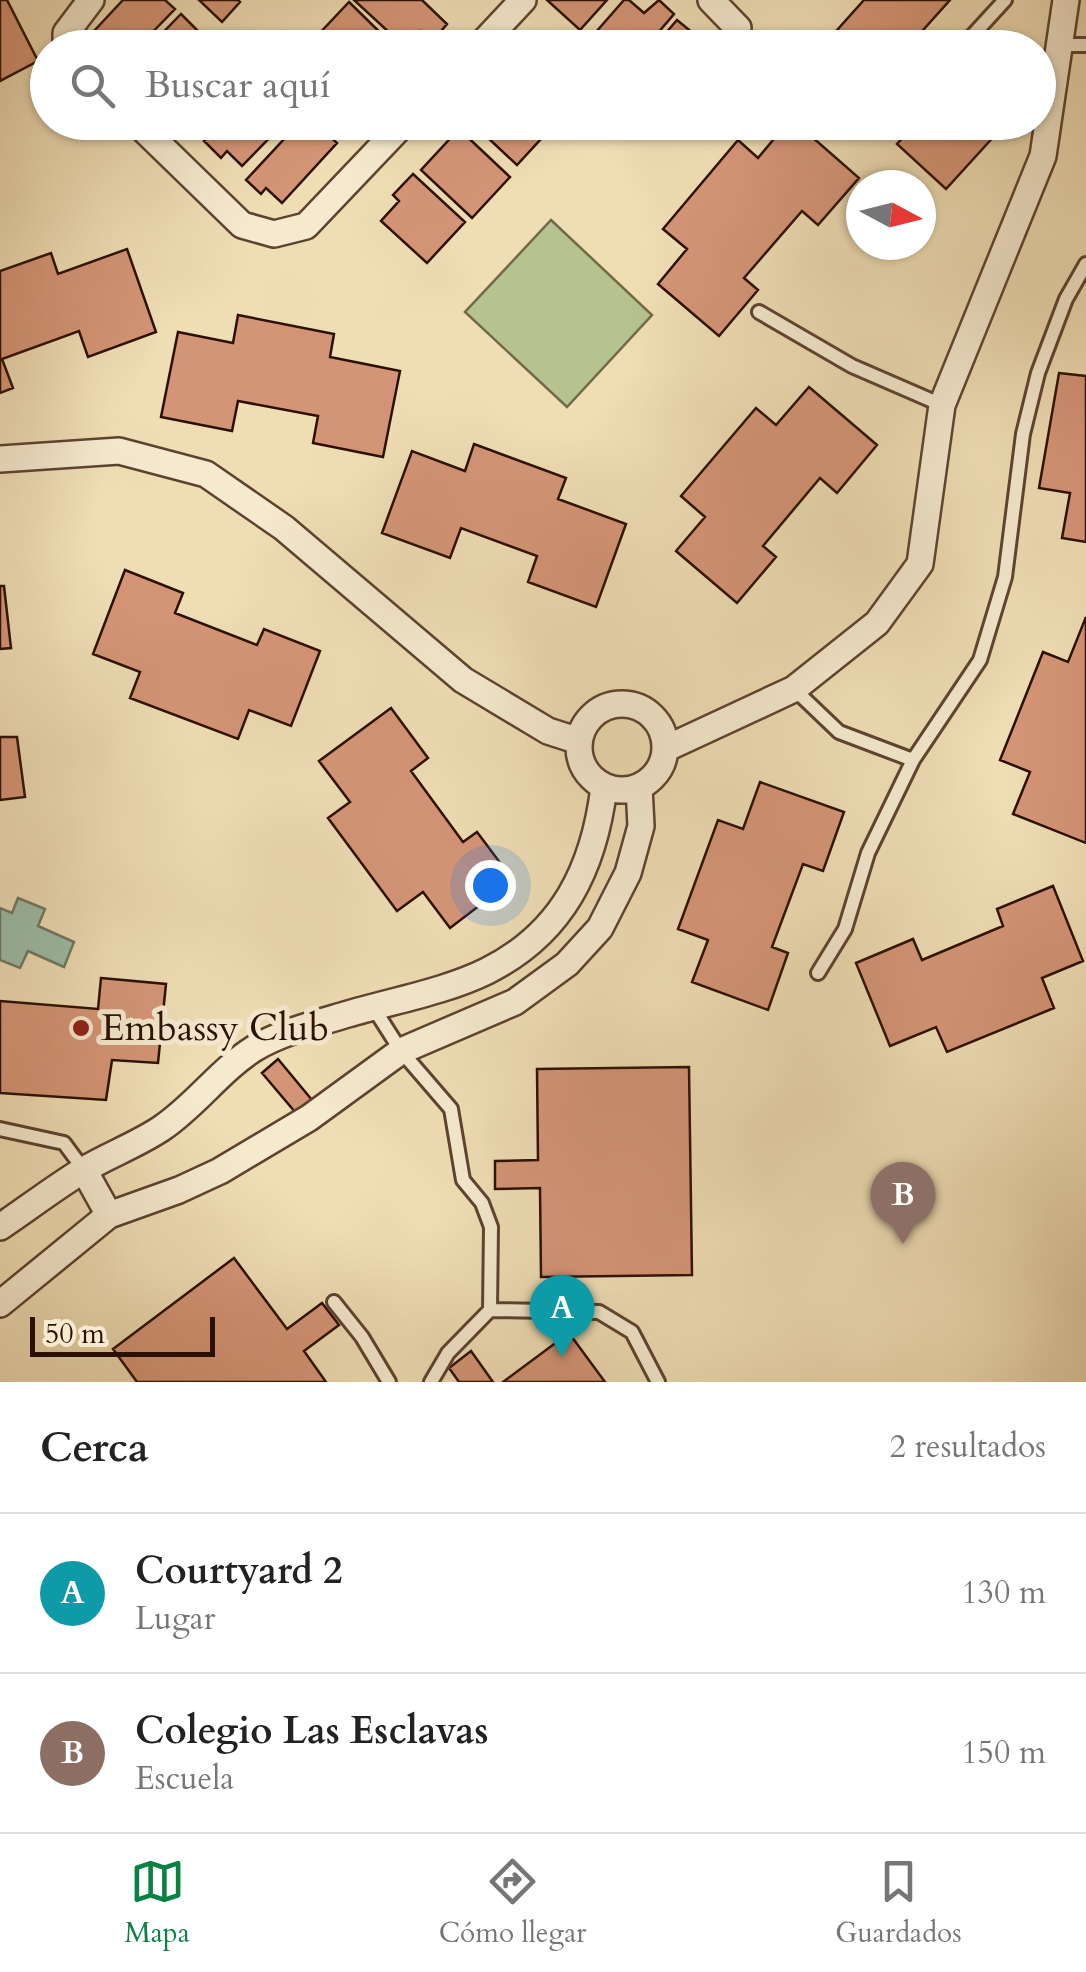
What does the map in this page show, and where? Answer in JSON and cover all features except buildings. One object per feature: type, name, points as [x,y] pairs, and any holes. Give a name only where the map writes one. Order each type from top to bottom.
[{"type":"street","points":[[68,30],[91,0]]},
{"type":"street","points":[[495,30],[523,0]]},
{"type":"street","points":[[710,0],[738,28]]},
{"type":"street","points":[[1056,66],[1066,0]]},
{"type":"street","points":[[155,140],[242,225],[274,234],[306,226],[388,140]]},
{"type":"street","points":[[665,749],[794,689],[877,623],[920,564],[942,405],[1043,156],[1045,140]]},
{"type":"street","points":[[0,459],[118,452],[206,474],[284,528],[463,680],[548,731],[579,741]]},
{"type":"street","points":[[633,704],[657,721],[665,749],[658,771],[639,787],[622,790],[595,781],[582,763],[579,741],[592,715],[604,707],[633,704]]},
{"type":"street","points":[[0,1227],[84,1170],[133,1147],[167,1124],[215,1079],[256,1048],[296,1031],[484,972],[518,952],[567,902],[585,869],[599,827],[604,787]]},
{"type":"street","points":[[0,1304],[109,1215],[220,1171],[309,1118],[402,1052],[514,1002],[566,964],[600,928],[628,873],[641,826],[639,787]]},
{"type":"street","points":[[84,1170],[109,1215]]},
{"type":"lane","points":[[978,30],[1006,0]]},
{"type":"lane","points":[[1059,45],[1086,46]]},
{"type":"lane","points":[[818,973],[845,930],[868,853],[913,760],[980,660],[1005,577],[1023,434],[1038,373],[1066,299],[1086,264]]},
{"type":"lane","points":[[759,312],[852,366],[942,405]]},
{"type":"lane","points":[[794,689],[839,732],[913,760]]},
{"type":"lane","points":[[373,1007],[402,1052],[451,1109],[464,1180],[482,1202],[492,1227],[490,1310],[448,1353],[430,1382]]},
{"type":"lane","points":[[0,1129],[64,1144],[84,1170]]},
{"type":"lane","points":[[334,1302],[362,1337],[389,1382]]},
{"type":"lane","points":[[490,1310],[599,1312],[632,1332],[658,1382]]},
{"type":"shaded area","points":[[551,220],[652,315],[567,407],[465,312]]},
{"type":"shaded area","points":[[18,898],[45,909],[38,926],[74,942],[64,967],[28,951],[20,968],[0,960],[0,908],[12,913]]},
{"type":"place","name":"Embassy Club","points":[[81,1028]]},
{"type":"place","name":"Colegio Las Esclavas","points":[[903,1244]]},
{"type":"place","name":"Courtyard 2","points":[[562,1357]]}]
